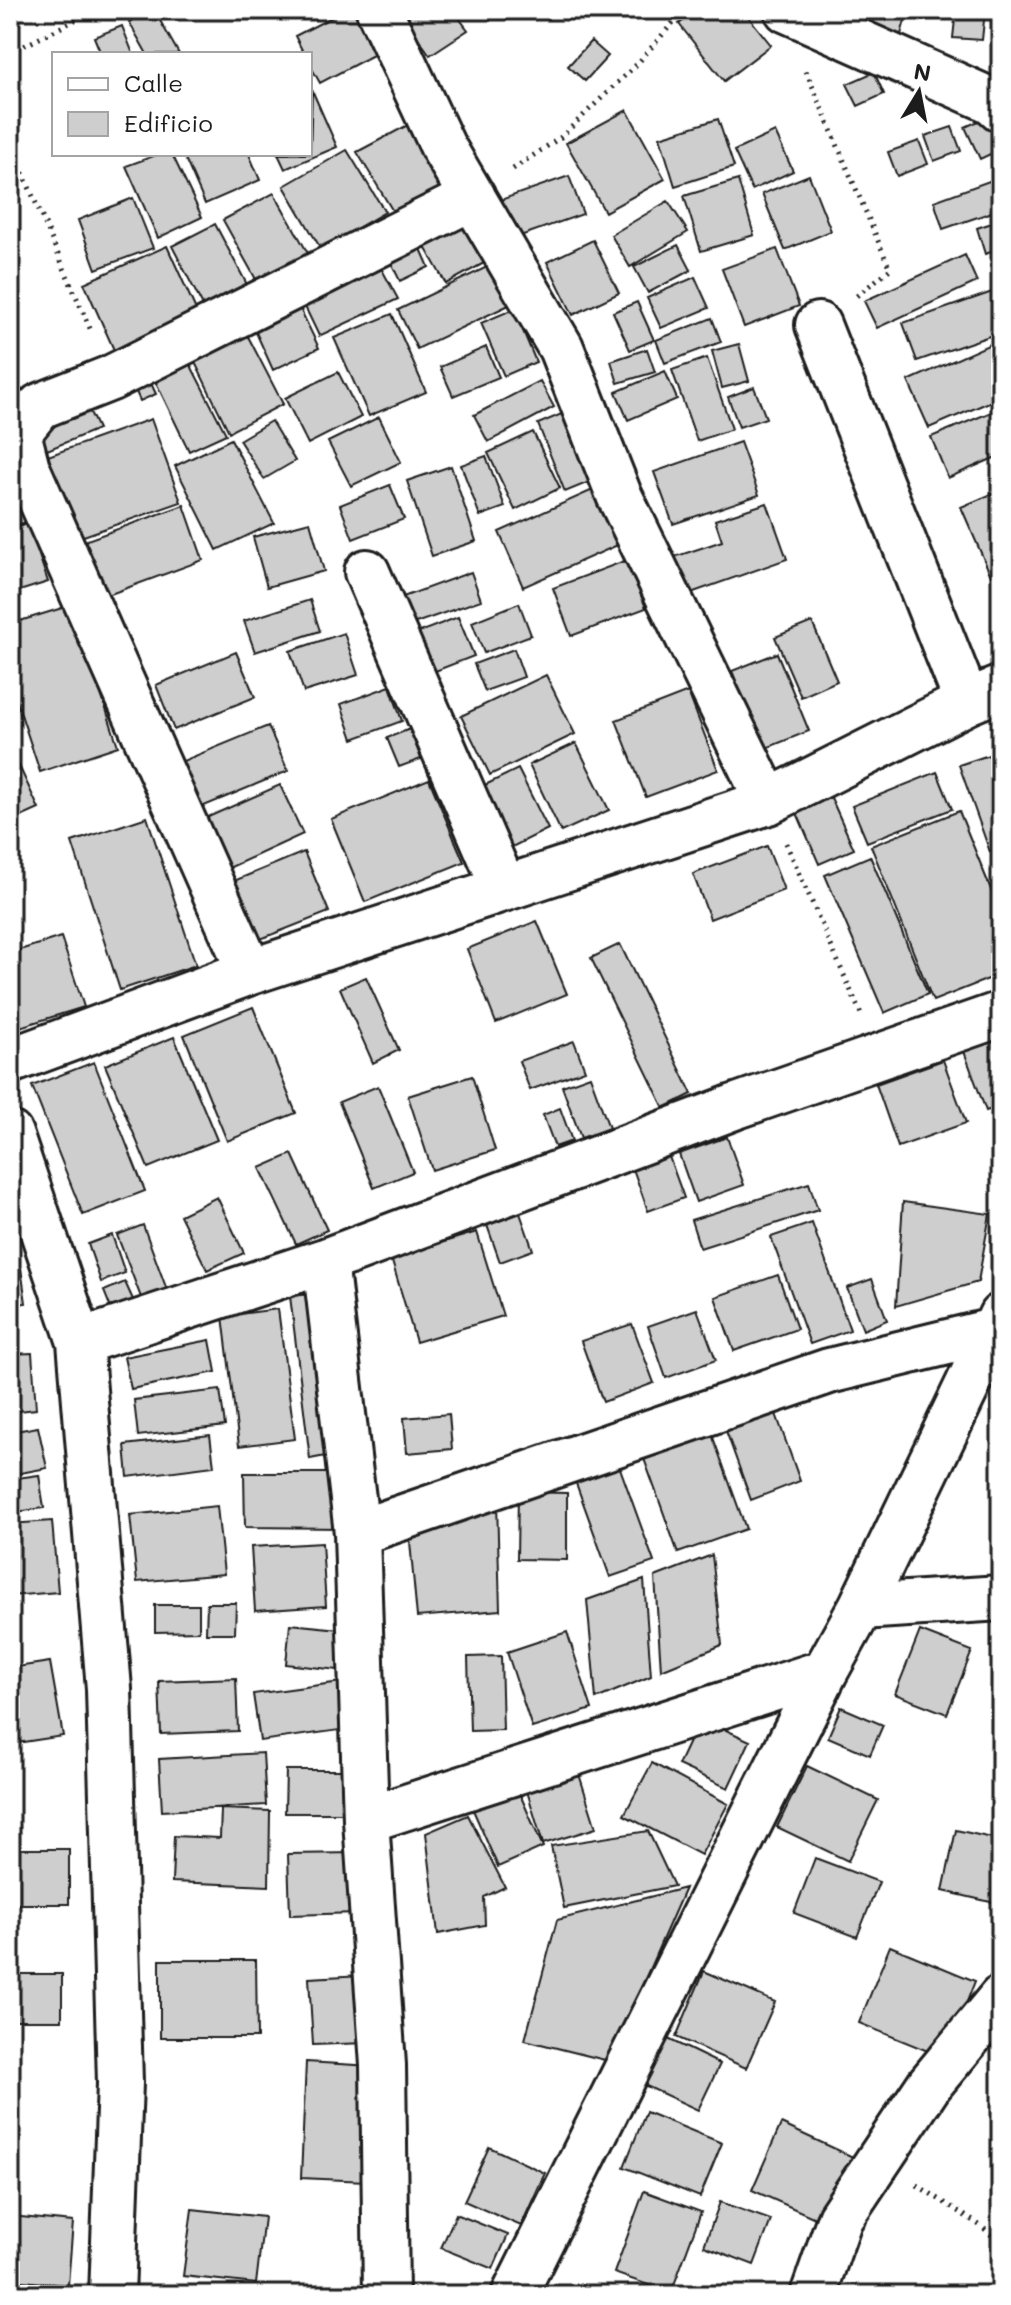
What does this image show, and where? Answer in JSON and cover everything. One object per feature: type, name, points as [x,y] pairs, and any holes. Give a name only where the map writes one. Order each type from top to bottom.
[{"type":"street","points":[[379,10],[443,147],[561,348],[619,495],[768,802]]},
{"type":"street","points":[[787,10],[992,101],[1001,109]]},
{"type":"street","points":[[250,972],[27,468],[18,433],[40,406],[111,378],[473,197]]},
{"type":"street","points":[[10,1061],[250,972],[768,802],[984,695],[818,325]]},
{"type":"street","points":[[367,572],[504,888]]},
{"type":"street","points":[[80,1342],[325,1261],[734,1107],[1001,1014]]},
{"type":"street","points":[[10,1134],[80,1342],[109,1689],[120,2083],[112,2295]]},
{"type":"street","points":[[325,1261],[357,1533],[366,1820],[383,2065],[386,2295]]},
{"type":"street","points":[[357,1533],[829,1371],[999,1325]]},
{"type":"street","points":[[514,2295],[825,1672],[861,1607],[999,1325]]},
{"type":"street","points":[[861,1607],[1001,1598]]},
{"type":"street","points":[[366,1820],[825,1672]]},
{"type":"street","points":[[813,2295],[840,2218],[929,2085],[1001,1998]]},
{"type":"path","points":[[10,53],[95,10]]},
{"type":"path","points":[[473,197],[561,137],[637,64],[684,10]]},
{"type":"path","points":[[804,68],[890,269],[818,325]]},
{"type":"path","points":[[10,143],[111,378]]},
{"type":"path","points":[[768,802],[879,1056]]},
{"type":"path","points":[[879,2160],[981,2226],[1001,2243]]},
{"type":"building","points":[[154,10],[178,52],[146,52],[129,22]]},
{"type":"building","points":[[346,10],[354,10],[377,53],[320,83],[312,69],[312,52],[303,52],[295,36]]},
{"type":"building","points":[[409,10],[453,10],[468,30],[430,55],[402,15]]},
{"type":"building","points":[[697,10],[743,10],[771,45],[724,81],[679,24]]},
{"type":"building","points":[[807,10],[908,10],[900,38]]},
{"type":"building","points":[[956,10],[985,10],[982,40],[953,38]]},
{"type":"building","points":[[122,26],[132,52],[100,52],[94,37]]},
{"type":"building","points":[[591,41],[608,56],[585,81],[568,66]]},
{"type":"building","points":[[874,72],[884,94],[858,106],[847,84]]},
{"type":"building","points":[[312,90],[337,147],[285,169],[279,156],[312,156]]},
{"type":"building","points":[[627,110],[665,179],[605,212],[566,143]]},
{"type":"building","points":[[999,112],[1001,149],[980,159],[965,127]]},
{"type":"building","points":[[419,119],[453,185],[394,213],[357,152]]},
{"type":"building","points":[[718,119],[734,167],[675,186],[660,137]]},
{"type":"building","points":[[952,127],[961,151],[934,161],[925,136]]},
{"type":"building","points":[[775,132],[793,171],[752,190],[734,151]]},
{"type":"building","points":[[919,141],[928,164],[897,176],[888,152]]},
{"type":"building","points":[[347,150],[385,212],[321,249],[284,186]]},
{"type":"building","points":[[154,156],[173,156],[202,217],[158,238],[126,166]]},
{"type":"building","points":[[184,156],[250,156],[260,180],[205,204]]},
{"type":"building","points":[[809,175],[831,231],[785,250],[762,194]]},
{"type":"building","points":[[569,176],[583,214],[506,241],[492,203]]},
{"type":"building","points":[[738,180],[754,235],[701,251],[684,196]]},
{"type":"building","points":[[992,180],[1001,209],[943,229],[934,201]]},
{"type":"building","points":[[274,193],[309,255],[258,283],[223,220]]},
{"type":"building","points":[[133,198],[153,248],[96,269],[78,220]]},
{"type":"building","points":[[668,201],[688,232],[630,267],[611,235]]},
{"type":"building","points":[[1001,220],[1001,249],[985,254],[977,228]]},
{"type":"building","points":[[215,224],[251,292],[207,314],[172,246]]},
{"type":"building","points":[[464,226],[484,263],[446,284],[425,247]]},
{"type":"building","points":[[415,235],[429,267],[400,281],[385,250]]},
{"type":"building","points":[[593,240],[619,293],[573,315],[547,262]]},
{"type":"building","points":[[678,245],[691,270],[648,293],[634,267]]},
{"type":"building","points":[[167,246],[201,321],[118,359],[84,283]]},
{"type":"building","points":[[777,249],[799,306],[744,327],[722,269]]},
{"type":"building","points":[[373,253],[398,299],[319,336],[297,290]]},
{"type":"building","points":[[965,255],[977,282],[877,328],[864,301]]},
{"type":"building","points":[[489,266],[509,305],[417,349],[398,310]]},
{"type":"building","points":[[695,277],[709,308],[661,328],[647,298]]},
{"type":"building","points":[[1001,289],[1001,332],[917,361],[903,323]]},
{"type":"building","points":[[294,296],[319,348],[273,370],[249,317]]},
{"type":"building","points":[[637,302],[654,340],[630,350],[613,312]]},
{"type":"building","points":[[514,309],[536,362],[504,376],[481,323]]},
{"type":"building","points":[[392,314],[426,392],[369,416],[334,338]]},
{"type":"building","points":[[712,318],[721,342],[665,363],[656,340]]},
{"type":"building","points":[[240,321],[283,404],[229,432],[187,346]]},
{"type":"building","points":[[997,341],[1001,351],[1001,397],[929,428],[908,381]]},
{"type":"building","points":[[739,344],[749,381],[722,388],[712,351]]},
{"type":"building","points":[[486,347],[499,377],[453,396],[440,367]]},
{"type":"building","points":[[647,349],[655,372],[618,383],[611,361]]},
{"type":"building","points":[[183,350],[226,434],[189,451],[148,366]]},
{"type":"building","points":[[707,358],[732,429],[697,441],[672,370]]},
{"type":"building","points":[[143,366],[156,394],[140,401],[128,374]]},
{"type":"building","points":[[665,371],[677,399],[628,420],[616,392]]},
{"type":"building","points":[[338,372],[361,417],[308,444],[285,398]]},
{"type":"building","points":[[540,381],[554,407],[488,442],[474,415]]},
{"type":"building","points":[[754,387],[766,418],[739,427],[728,397]]},
{"type":"building","points":[[1001,408],[1001,455],[948,478],[931,437]]},
{"type":"building","points":[[89,410],[98,429],[40,453],[33,436]]},
{"type":"building","points":[[571,410],[599,478],[565,492],[538,424]]},
{"type":"building","points":[[379,417],[401,462],[351,486],[328,442]]},
{"type":"building","points":[[151,419],[181,502],[75,539],[45,457]]},
{"type":"building","points":[[271,421],[295,461],[264,479],[239,440]]},
{"type":"building","points":[[533,432],[560,488],[515,510],[488,453]]},
{"type":"building","points":[[231,439],[274,523],[217,550],[175,466]]},
{"type":"building","points":[[740,442],[759,495],[673,524],[654,472]]},
{"type":"building","points":[[10,450],[30,521],[10,527]]},
{"type":"building","points":[[486,456],[505,507],[480,516],[461,465]]},
{"type":"building","points":[[451,466],[476,541],[432,556],[407,481]]},
{"type":"building","points":[[390,485],[404,519],[353,539],[340,505]]},
{"type":"building","points":[[595,489],[620,544],[523,587],[499,532]]},
{"type":"building","points":[[1001,490],[1001,572],[991,576],[961,507]]},
{"type":"building","points":[[767,503],[787,559],[688,594],[674,557],[722,541],[715,520]]},
{"type":"building","points":[[184,505],[203,560],[97,599],[76,544]]},
{"type":"building","points":[[310,522],[324,571],[267,587],[253,537]]},
{"type":"building","points":[[28,523],[48,582],[10,594],[10,529]]},
{"type":"building","points":[[627,560],[646,608],[571,636],[553,588]]},
{"type":"building","points":[[471,572],[481,600],[410,625],[400,598]]},
{"type":"building","points":[[310,600],[320,631],[255,652],[244,621]]},
{"type":"building","points":[[519,603],[531,635],[484,653],[472,622]]},
{"type":"building","points":[[72,605],[118,746],[40,772],[10,681],[10,624]]},
{"type":"building","points":[[458,617],[474,656],[425,675],[409,636]]},
{"type":"building","points":[[812,622],[837,681],[801,697],[775,637]]},
{"type":"building","points":[[344,633],[358,675],[304,692],[290,651]]},
{"type":"building","points":[[514,649],[524,677],[485,691],[474,664]]},
{"type":"building","points":[[236,652],[255,697],[174,730],[156,685]]},
{"type":"building","points":[[777,653],[809,731],[764,749],[732,671]]},
{"type":"building","points":[[546,675],[575,734],[490,775],[461,716]]},
{"type":"building","points":[[390,686],[402,721],[353,739],[341,704]]},
{"type":"building","points":[[688,692],[718,770],[646,797],[616,720]]},
{"type":"building","points":[[268,726],[288,771],[197,809],[178,763]]},
{"type":"building","points":[[410,729],[421,759],[399,767],[387,738]]},
{"type":"building","points":[[576,743],[609,810],[561,832],[529,765]]},
{"type":"building","points":[[1001,751],[1001,848],[990,852],[959,765]]},
{"type":"building","points":[[13,753],[39,809],[10,822],[10,754]]},
{"type":"building","points":[[518,769],[548,829],[512,847],[481,787]]},
{"type":"building","points":[[937,772],[952,809],[867,842],[852,806]]},
{"type":"building","points":[[429,779],[464,862],[365,902],[331,819]]},
{"type":"building","points":[[280,785],[303,834],[220,872],[197,822]]},
{"type":"building","points":[[828,791],[854,849],[819,864],[794,806]]},
{"type":"building","points":[[959,811],[1001,914],[1001,974],[933,1001],[871,846]]},
{"type":"building","points":[[147,817],[196,965],[120,990],[72,842]]},
{"type":"building","points":[[767,846],[784,890],[710,919],[693,874]]},
{"type":"building","points":[[304,852],[329,912],[253,942],[229,883]]},
{"type":"building","points":[[870,856],[928,994],[884,1013],[825,875]]},
{"type":"building","points":[[1001,857],[1001,889],[993,859]]},
{"type":"building","points":[[537,921],[567,994],[496,1023],[467,949]]},
{"type":"building","points":[[61,937],[84,1007],[10,1030],[10,953]]},
{"type":"building","points":[[620,944],[692,1094],[664,1108],[591,958]]},
{"type":"building","points":[[366,977],[399,1050],[373,1063],[340,988]]},
{"type":"building","points":[[253,1007],[296,1113],[227,1141],[184,1035]]},
{"type":"building","points":[[1001,1029],[1001,1106],[986,1111],[961,1043]]},
{"type":"building","points":[[174,1037],[217,1140],[148,1168],[105,1065]]},
{"type":"building","points":[[574,1041],[585,1070],[530,1090],[519,1061]]},
{"type":"building","points":[[943,1060],[966,1123],[898,1147],[876,1084]]},
{"type":"building","points":[[94,1062],[145,1191],[83,1215],[32,1086]]},
{"type":"building","points":[[472,1076],[495,1150],[432,1170],[408,1096]]},
{"type":"building","points":[[590,1076],[609,1128],[581,1138],[562,1086]]},
{"type":"building","points":[[378,1086],[413,1172],[374,1188],[339,1102]]},
{"type":"building","points":[[560,1108],[572,1141],[555,1147],[543,1115]]},
{"type":"building","points":[[727,1137],[744,1185],[696,1202],[679,1154]]},
{"type":"building","points":[[292,1154],[327,1230],[296,1244],[260,1168]]},
{"type":"building","points":[[668,1154],[684,1198],[648,1211],[632,1166]]},
{"type":"building","points":[[809,1183],[818,1210],[700,1248],[691,1220]]},
{"type":"building","points":[[217,1197],[244,1253],[207,1270],[180,1215]]},
{"type":"building","points":[[903,1202],[990,1214],[978,1282],[896,1306]]},
{"type":"building","points":[[520,1213],[533,1250],[500,1262],[487,1225]]},
{"type":"building","points":[[812,1223],[850,1330],[810,1344],[771,1237]]},
{"type":"building","points":[[143,1225],[167,1290],[142,1300],[117,1235]]},
{"type":"building","points":[[477,1232],[503,1316],[416,1342],[391,1258]]},
{"type":"building","points":[[112,1235],[125,1273],[101,1282],[88,1244]]},
{"type":"building","points":[[21,1268],[26,1303],[10,1305],[10,1270]]},
{"type":"building","points":[[778,1275],[797,1329],[734,1351],[715,1297]]},
{"type":"building","points":[[872,1279],[887,1320],[863,1330],[847,1288]]},
{"type":"building","points":[[125,1282],[134,1302],[112,1311],[104,1291]]},
{"type":"building","points":[[325,1293],[341,1453],[310,1459],[290,1296]]},
{"type":"building","points":[[278,1309],[295,1439],[239,1446],[223,1316]]},
{"type":"building","points":[[697,1309],[716,1360],[666,1378],[648,1326]]},
{"type":"building","points":[[632,1324],[654,1383],[603,1402],[581,1341]]},
{"type":"building","points":[[210,1340],[216,1372],[131,1389],[124,1357]]},
{"type":"building","points":[[32,1353],[36,1409],[10,1412],[10,1354]]},
{"type":"building","points":[[220,1390],[225,1426],[138,1436],[134,1400]]},
{"type":"building","points":[[775,1411],[800,1481],[751,1500],[725,1428]]},
{"type":"building","points":[[449,1414],[452,1449],[407,1453],[404,1418]]},
{"type":"building","points":[[38,1427],[47,1468],[10,1475],[10,1432]]},
{"type":"building","points":[[710,1429],[746,1529],[678,1553],[642,1453]]},
{"type":"building","points":[[210,1435],[214,1466],[128,1477],[125,1445]]},
{"type":"building","points":[[616,1457],[654,1562],[610,1577],[572,1472]]},
{"type":"building","points":[[244,1473],[343,1473],[343,1528],[245,1527]]},
{"type":"building","points":[[39,1475],[44,1508],[10,1513],[10,1479]]},
{"type":"building","points":[[518,1492],[567,1493],[567,1560],[517,1559]]},
{"type":"building","points":[[497,1502],[500,1610],[417,1617],[409,1531]]},
{"type":"building","points":[[217,1506],[224,1574],[137,1582],[130,1515]]},
{"type":"building","points":[[52,1521],[58,1592],[10,1596],[10,1524]]},
{"type":"building","points":[[322,1543],[326,1606],[255,1611],[251,1547]]},
{"type":"building","points":[[712,1555],[722,1645],[661,1670],[655,1577]]},
{"type":"building","points":[[644,1580],[651,1676],[596,1699],[587,1600]]},
{"type":"building","points":[[207,1603],[236,1603],[235,1633],[206,1633]]},
{"type":"building","points":[[155,1605],[199,1605],[199,1631],[155,1632]]},
{"type":"building","points":[[290,1624],[359,1631],[355,1672],[286,1664]]},
{"type":"building","points":[[920,1631],[972,1651],[947,1714],[895,1694]]},
{"type":"building","points":[[567,1632],[592,1709],[532,1728],[507,1652]]},
{"type":"building","points":[[501,1656],[503,1730],[470,1731],[468,1657]]},
{"type":"building","points":[[50,1662],[63,1736],[10,1744],[10,1668]]},
{"type":"building","points":[[236,1678],[238,1731],[161,1734],[159,1681]]},
{"type":"building","points":[[349,1681],[355,1728],[260,1741],[253,1694]]},
{"type":"building","points":[[841,1707],[883,1725],[870,1755],[828,1737]]},
{"type":"building","points":[[700,1718],[750,1741],[728,1788],[678,1765]]},
{"type":"building","points":[[263,1753],[266,1805],[162,1811],[159,1759]]},
{"type":"building","points":[[652,1763],[728,1804],[701,1855],[624,1815]]},
{"type":"building","points":[[807,1766],[878,1800],[848,1861],[777,1827]]},
{"type":"building","points":[[286,1770],[347,1770],[348,1813],[285,1813]]},
{"type":"building","points":[[579,1774],[596,1828],[543,1844],[527,1791]]},
{"type":"building","points":[[515,1783],[543,1847],[498,1867],[470,1803]]},
{"type":"building","points":[[221,1809],[270,1811],[269,1886],[172,1882],[174,1836],[220,1838]]},
{"type":"building","points":[[468,1815],[505,1887],[484,1897],[485,1925],[438,1934],[426,1833]]},
{"type":"building","points":[[956,1830],[1001,1840],[1001,1876],[995,1903],[943,1891]]},
{"type":"building","points":[[648,1831],[674,1886],[564,1908],[551,1846]]},
{"type":"building","points":[[11,1849],[69,1849],[69,1904],[11,1904]]},
{"type":"building","points":[[356,1853],[358,1913],[290,1915],[288,1854]]},
{"type":"building","points":[[815,1858],[879,1882],[857,1937],[794,1913]]},
{"type":"building","points":[[685,1888],[609,2061],[525,2040],[557,1920]]},
{"type":"building","points":[[890,1946],[975,1981],[945,2058],[859,2023]]},
{"type":"building","points":[[160,1960],[256,1960],[257,2038],[160,2038]]},
{"type":"building","points":[[704,1971],[775,2002],[746,2068],[676,2037]]},
{"type":"building","points":[[16,1974],[62,1974],[62,2020],[16,2020]]},
{"type":"building","points":[[363,1975],[366,2043],[313,2045],[309,1978]]},
{"type":"building","points":[[666,2038],[720,2064],[698,2110],[644,2085]]},
{"type":"building","points":[[306,2062],[372,2066],[366,2181],[301,2178]]},
{"type":"building","points":[[646,2112],[722,2143],[700,2197],[624,2167]]},
{"type":"building","points":[[781,2124],[853,2157],[824,2222],[752,2190]]},
{"type":"building","points":[[489,2147],[545,2173],[521,2226],[464,2201]]},
{"type":"building","points":[[644,2191],[701,2212],[671,2293],[614,2273]]},
{"type":"building","points":[[720,2202],[771,2220],[754,2265],[704,2246]]},
{"type":"building","points":[[192,2209],[264,2217],[256,2284],[183,2276]]},
{"type":"building","points":[[456,2214],[508,2235],[493,2269],[441,2248]]},
{"type":"building","points":[[10,2216],[73,2222],[68,2285],[10,2280]]}]
